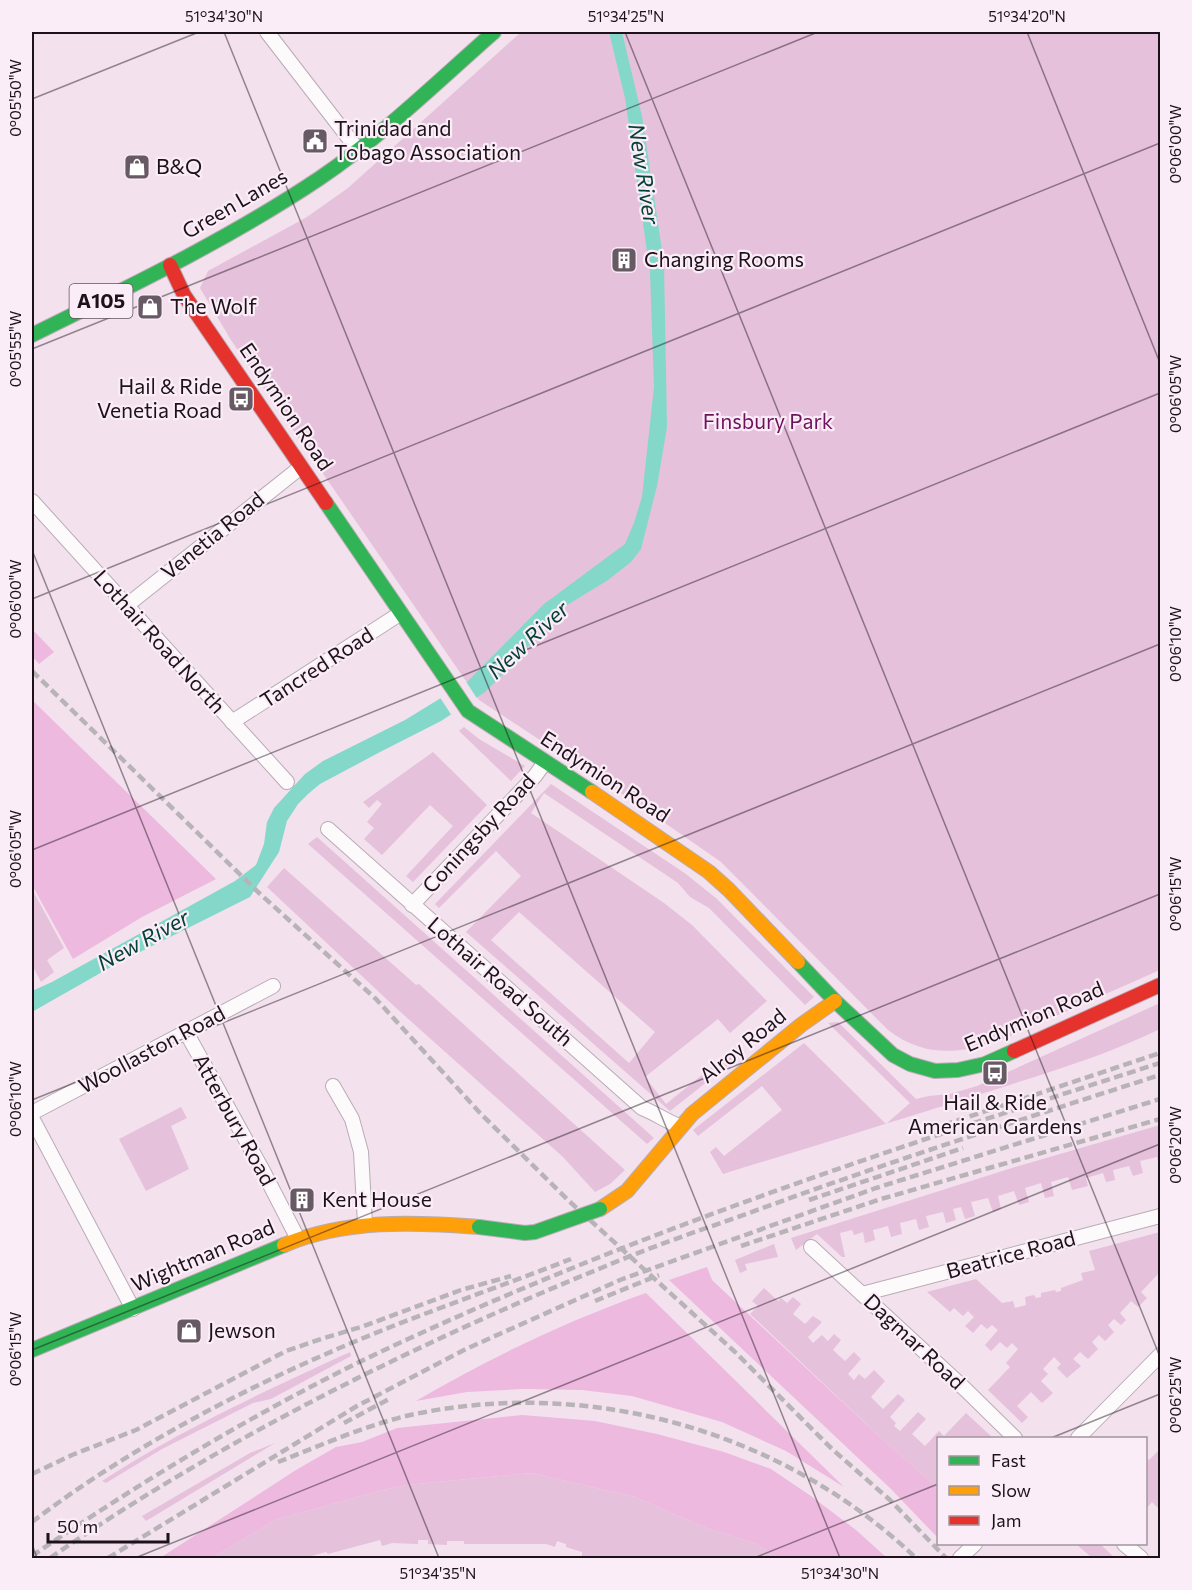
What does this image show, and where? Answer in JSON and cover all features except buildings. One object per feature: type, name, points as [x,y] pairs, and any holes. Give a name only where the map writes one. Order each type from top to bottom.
[{"type":"main road","name":"Green Lanes","points":[[32,335],[217,240],[314,182],[358,150],[494,32]]},
{"type":"main road","name":"Endymion Road","points":[[170,265],[184,295],[466,708],[477,718],[629,816],[709,872],[835,1001],[893,1055],[910,1064],[935,1071],[958,1070],[985,1064],[1161,986]]},
{"type":"main road","name":"Alroy Road","points":[[679,1126],[793,1032],[835,1001]]},
{"type":"main road","name":"Wightman Road","points":[[32,1350],[298,1239],[341,1227],[365,1224],[431,1223],[525,1233],[546,1229],[612,1204],[631,1188],[679,1126]]},
{"type":"street","points":[[267,32],[358,150]]},
{"type":"street","name":"Venetia Road","points":[[126,606],[301,467]]},
{"type":"street","name":"Lothair Road North","points":[[32,501],[287,782]]},
{"type":"street","name":"Tancred Road","points":[[232,722],[401,613]]},
{"type":"street","name":"Coningsby Road","points":[[412,904],[545,762]]},
{"type":"street","name":"Lothair Road South","points":[[328,829],[642,1108],[679,1126]]},
{"type":"street","name":"Woollaston Road","points":[[32,1113],[273,986]]},
{"type":"street","name":"Atterbury Road","points":[[186,1032],[298,1239]]},
{"type":"street","points":[[333,1086],[352,1119],[361,1152],[365,1224]]},
{"type":"street","points":[[32,1118],[133,1309]]},
{"type":"street","name":"Beatrice Road","points":[[862,1294],[1161,1216]]},
{"type":"street","name":"Dagmar Road","points":[[811,1247],[1015,1437]]},
{"type":"street","points":[[1079,1437],[1161,1355]]},
{"type":"street","points":[[960,1558],[974,1545]]},
{"type":"street","points":[[1125,1545],[1141,1558]]},
{"type":"green space","name":"Finsbury Park","points":[[521,32],[1160,32],[1160,970],[997,1042],[982,1046],[940,1051],[914,1045],[901,1039],[888,1030],[721,862],[479,700],[231,340],[200,288],[208,271],[307,217],[348,188]]},
{"type":"green space","points":[[464,727],[479,739],[525,766],[511,781],[459,731]]},
{"type":"green space","points":[[433,752],[487,805],[413,882],[406,876],[453,826],[430,805],[382,855],[364,839],[374,828],[367,822],[382,804],[377,800],[369,808],[363,802]]},
{"type":"green space","points":[[551,784],[686,874],[717,899],[814,997],[805,1005],[709,908],[690,897],[678,883],[544,793],[531,813],[664,903],[692,925],[767,1001],[730,1033],[718,1019],[645,1077],[666,1104],[738,1046],[745,1052],[670,1111],[466,932],[521,876],[496,851],[439,908],[435,904]],"holes":[[[519,912],[655,1032],[629,1063],[491,940]]]},
{"type":"green space","points":[[317,837],[654,1138],[647,1144],[308,844]]},
{"type":"green space","points":[[284,868],[416,985],[419,984],[625,1170],[610,1184],[595,1192],[563,1157],[396,1008],[267,887]]},
{"type":"green space","points":[[32,889],[64,948],[47,960],[54,972],[41,982],[32,965]]},
{"type":"green space","points":[[1160,1003],[1160,1029],[1139,1039],[1074,1064],[886,1124],[910,1103],[828,1023],[838,1022],[916,1099],[950,1094],[977,1086]]},
{"type":"green space","points":[[804,1043],[886,1124],[723,1174],[710,1152],[716,1147],[724,1156],[782,1110],[762,1086],[698,1136],[693,1130]]},
{"type":"green space","points":[[181,1107],[187,1118],[171,1126],[189,1169],[146,1191],[119,1139]]},
{"type":"green space","points":[[1160,1125],[1160,1168],[1157,1157],[1140,1161],[1143,1173],[1133,1176],[1129,1166],[1113,1170],[1115,1180],[1106,1182],[1103,1173],[1086,1178],[1088,1186],[1072,1190],[1068,1177],[1051,1182],[1054,1196],[1045,1198],[1041,1183],[1025,1188],[1029,1202],[1019,1205],[1014,1191],[998,1196],[1001,1209],[993,1212],[988,1198],[971,1202],[975,1216],[965,1219],[961,1207],[953,1209],[956,1220],[946,1223],[943,1212],[926,1216],[929,1227],[919,1230],[916,1219],[900,1223],[902,1234],[891,1237],[888,1226],[873,1230],[875,1240],[865,1243],[863,1232],[854,1235],[852,1230],[840,1233],[845,1257],[842,1257],[817,1234],[796,1250],[791,1238],[1015,1167]]},
{"type":"green space","points":[[1160,1232],[1160,1272],[1141,1292],[1147,1298],[1138,1307],[1131,1301],[1120,1313],[1126,1320],[1121,1325],[1114,1319],[1108,1325],[1114,1332],[1105,1341],[1099,1335],[1092,1342],[1098,1349],[1088,1359],[1080,1352],[1073,1359],[1081,1366],[1067,1378],[1057,1368],[1061,1364],[1054,1357],[1043,1369],[1048,1374],[1041,1381],[1053,1393],[1042,1403],[1031,1392],[1017,1406],[1028,1417],[1022,1423],[988,1390],[1010,1367],[1006,1363],[1018,1349],[1012,1343],[1007,1348],[1000,1342],[991,1351],[985,1345],[998,1330],[992,1325],[987,1329],[981,1324],[973,1333],[965,1326],[974,1317],[968,1311],[963,1316],[954,1308],[950,1312],[927,1292],[976,1279],[1002,1303],[1013,1301],[1015,1308],[1026,1305],[1025,1297],[1034,1295],[1036,1298],[1041,1297],[1041,1293],[1061,1291],[1061,1288],[1083,1280],[1081,1273],[1095,1270],[1089,1251]]},
{"type":"green space","points":[[774,1244],[778,1257],[745,1264],[747,1270],[740,1273],[735,1260]]},
{"type":"green space","points":[[764,1288],[778,1301],[781,1298],[787,1303],[793,1297],[801,1304],[793,1314],[805,1324],[813,1316],[822,1322],[808,1337],[813,1343],[822,1335],[828,1341],[834,1334],[841,1340],[833,1350],[845,1361],[854,1352],[861,1359],[848,1374],[854,1380],[859,1374],[865,1379],[874,1370],[885,1381],[871,1397],[883,1409],[898,1394],[905,1400],[890,1417],[896,1423],[894,1426],[900,1431],[918,1412],[926,1419],[912,1434],[925,1446],[939,1431],[944,1436],[966,1413],[992,1437],[937,1437],[937,1487],[882,1439],[750,1314],[758,1306],[752,1301]]},
{"type":"green space","points":[[350,1352],[351,1356],[271,1399],[253,1403],[162,1449],[106,1483],[102,1481],[192,1428]]},
{"type":"green space","points":[[275,1443],[146,1521],[142,1516],[250,1453]]},
{"type":"green space","points":[[1160,1449],[1160,1510],[1152,1502],[1147,1508],[1147,1458],[1149,1460]]},
{"type":"green space","points":[[532,1473],[635,1497],[706,1528],[756,1544],[780,1558],[590,1558],[582,1556],[582,1552],[566,1547],[566,1544],[557,1541],[555,1547],[546,1544],[464,1544],[464,1541],[447,1541],[447,1545],[428,1544],[428,1540],[418,1540],[418,1544],[392,1543],[382,1546],[380,1540],[328,1554],[326,1552],[311,1556],[311,1558],[212,1558],[275,1520],[379,1491],[406,1485]]},
{"type":"green space","points":[[1077,1545],[1101,1545],[1115,1558],[1090,1558]]},
{"type":"shaded area","points":[[32,629],[54,652],[39,664],[32,656]]},
{"type":"shaded area","points":[[32,700],[216,879],[142,917],[73,959],[32,885]]},
{"type":"shaded area","points":[[707,1267],[712,1280],[882,1439],[937,1487],[937,1537],[891,1489],[669,1280]]},
{"type":"shaded area","points":[[646,1293],[844,1487],[786,1451],[722,1422],[632,1396],[582,1390],[524,1389],[467,1392],[416,1401],[529,1341]]},
{"type":"shaded area","points":[[522,1415],[595,1421],[657,1434],[724,1452],[771,1469],[856,1530],[887,1558],[780,1558],[756,1544],[706,1528],[635,1497],[532,1473],[406,1485],[379,1491],[275,1520],[212,1558],[160,1558],[296,1470],[336,1447],[362,1442],[397,1428]]},
{"type":"water","name":"New River","points":[[609,32],[622,32],[642,116],[664,264],[667,427],[657,486],[641,549],[631,562],[608,580],[564,607],[548,620],[522,655],[485,692],[441,721],[320,784],[308,794],[287,821],[279,852],[250,897],[118,963],[32,1012],[32,991],[235,881],[256,865],[264,844],[267,822],[274,808],[305,774],[323,761],[405,720],[467,682],[544,604],[625,544],[642,497],[654,387],[650,272],[625,98]]},
{"type":"pier","points":[[465,680],[478,700],[452,716],[439,696]]},
{"type":"railway","points":[[32,671],[258,892],[376,999],[481,1114],[569,1201],[734,1351],[832,1449],[890,1500],[946,1558]]},
{"type":"railway","points":[[944,1125],[1160,1053]]},
{"type":"railway","points":[[32,1556],[123,1496],[263,1413],[359,1362],[500,1298],[592,1260],[780,1189],[1160,1063]]},
{"type":"railway","points":[[50,1558],[115,1515],[251,1434],[391,1362],[534,1296],[641,1252],[800,1195],[1160,1075]]},
{"type":"railway","points":[[108,1558],[357,1406],[466,1349],[620,1280],[876,1188],[1160,1099]]},
{"type":"railway","points":[[741,1246],[881,1199],[1160,1119]]},
{"type":"railway","points":[[809,1200],[963,1148]]},
{"type":"railway","points":[[32,1522],[73,1492],[160,1437],[252,1388],[346,1345],[571,1259]]},
{"type":"railway","points":[[595,1301],[659,1275]]},
{"type":"railway","points":[[32,1474],[72,1455],[136,1430],[286,1351],[364,1326],[461,1290],[511,1276]]},
{"type":"railway","points":[[344,1423],[389,1399]]},
{"type":"railway","points":[[278,1462],[363,1429],[415,1414],[483,1404],[550,1403],[618,1410],[684,1425],[747,1448],[808,1478],[864,1514],[916,1558]]},
{"type":"traffic: fast","points":[[32,335],[214,242],[320,178],[387,127],[494,32]]},
{"type":"traffic: fast","points":[[326,503],[468,711],[592,792]]},
{"type":"traffic: fast","points":[[798,962],[835,1001],[893,1055],[910,1064],[935,1071],[958,1070],[985,1064],[1014,1051]]},
{"type":"traffic: fast","points":[[479,1227],[525,1233],[535,1232],[600,1209]]},
{"type":"traffic: fast","points":[[32,1350],[284,1245]]},
{"type":"traffic: slow","points":[[592,792],[709,872],[798,962]]},
{"type":"traffic: slow","points":[[600,1209],[627,1191],[692,1114],[801,1025],[835,1001]]},
{"type":"traffic: slow","points":[[284,1245],[331,1231],[380,1224],[479,1227]]},
{"type":"traffic: jam","points":[[170,265],[184,295],[326,503]]},
{"type":"traffic: jam","points":[[1014,1051],[1160,985]]},
{"type":"place","name":"Trinidad and Tobago Association","points":[[315,141]]},
{"type":"place","name":"B&Q","points":[[137,167]]},
{"type":"place","name":"Changing Rooms","points":[[624,260]]},
{"type":"place","name":"The Wolf","points":[[150,307]]},
{"type":"place","name":"Hail & Ride Venetia Road","points":[[241,399]]},
{"type":"place","name":"Hail & Ride American Gardens","points":[[995,1073]]},
{"type":"place","name":"Kent House","points":[[302,1200]]},
{"type":"place","name":"Jewson","points":[[189,1331]]}]
